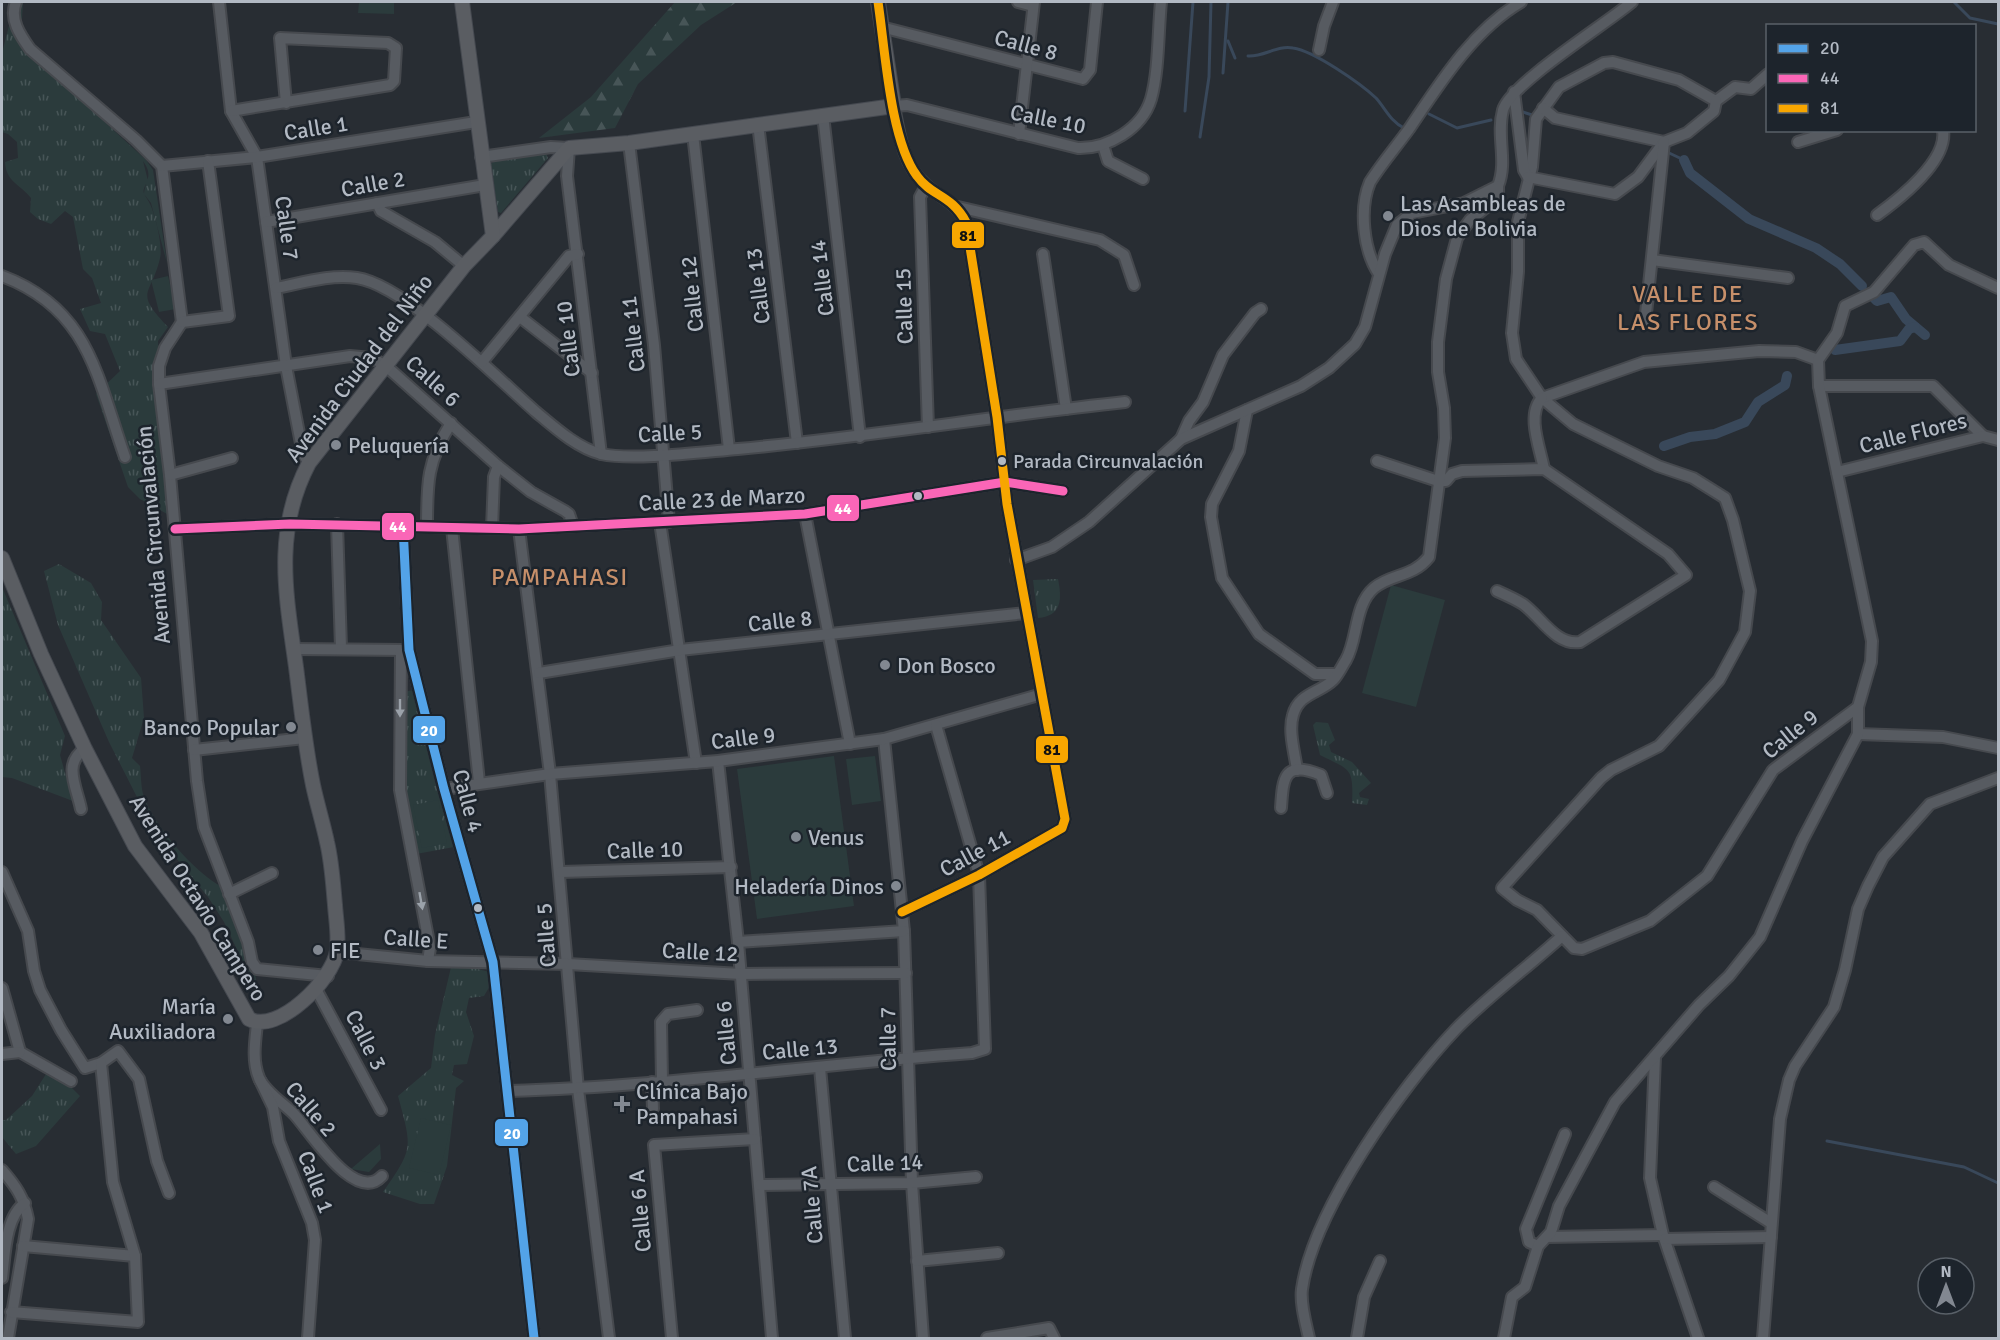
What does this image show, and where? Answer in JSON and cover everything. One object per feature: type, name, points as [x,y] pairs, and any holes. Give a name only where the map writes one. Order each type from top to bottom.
[{"type":"main road","points":[[462,2],[476,122],[493,236]]},
{"type":"main road","points":[[569,148],[629,143],[894,106],[878,2]]},
{"type":"main road","name":"Avenida Ciudad del Niño","points":[[337,952],[338,933],[327,843],[313,785],[285,600],[284,565],[290,512],[296,491],[309,463],[424,316],[464,266],[569,148]]},
{"type":"main road","name":"Avenida Octavio Campero","points":[[2,558],[41,654],[85,749],[135,846],[201,933],[245,1014],[257,1024],[268,1023],[280,1016],[316,989],[328,976],[337,952]]},
{"type":"street","points":[[16,2],[14,21],[19,34],[30,49],[136,140],[162,166],[182,322],[229,316],[208,161]]},
{"type":"street","name":"Calle 7","points":[[219,2],[231,111],[257,157],[286,366],[303,454],[309,463]]},
{"type":"street","points":[[1018,2],[1033,4],[1019,134]]},
{"type":"street","name":"Calle 8","points":[[882,30],[889,29],[1080,79],[1085,78],[1090,70],[1097,2]]},
{"type":"street","name":"Calle 10","points":[[894,106],[907,105],[1078,147],[1103,145],[1128,130],[1148,107],[1152,92],[1161,2]]},
{"type":"street","points":[[1319,50],[1334,2]]},
{"type":"street","points":[[1379,274],[1372,258],[1365,228],[1364,200],[1370,182],[1449,70],[1476,42],[1485,26],[1521,2]]},
{"type":"street","points":[[1297,770],[1292,717],[1297,704],[1306,695],[1333,680],[1337,674],[1353,646],[1360,611],[1372,590],[1384,581],[1420,568],[1429,557],[1445,438],[1444,408],[1438,372],[1438,342],[1446,279],[1458,238],[1470,220],[1495,200],[1498,194],[1504,167],[1502,113],[1506,100],[1632,2]]},
{"type":"street","points":[[231,111],[390,86],[393,81],[397,51],[394,45],[388,43],[280,38],[286,102]]},
{"type":"street","points":[[1310,1338],[1302,1291],[1310,1261],[1328,1210],[1363,1152],[1408,1088],[1456,1029],[1562,936],[1537,910],[1517,900],[1502,888],[1601,778],[1611,770],[1659,746],[1719,680],[1745,632],[1750,591],[1733,520],[1725,498],[1693,478],[1658,466],[1573,424],[1542,398],[1516,359],[1512,333],[1518,272],[1518,222],[1532,167],[1534,127],[1543,108],[1559,87],[1604,63],[1613,62],[1679,80],[1716,101]]},
{"type":"street","points":[[1514,92],[1524,170],[1528,177],[1615,194],[1638,177],[1664,142],[1687,133],[1713,111],[1716,101],[1735,87],[1751,89],[1766,75]]},
{"type":"street","points":[[894,106],[903,147],[910,165],[926,186],[958,207],[1100,240],[1124,255],[1134,285]]},
{"type":"street","points":[[1543,108],[1555,118],[1664,142]]},
{"type":"street","name":"Calle 14","points":[[823,115],[860,437]]},
{"type":"street","name":"Calle 1","points":[[162,166],[257,157],[476,122]]},
{"type":"street","name":"Calle 13","points":[[758,124],[797,443]]},
{"type":"street","points":[[1797,142],[1830,132]]},
{"type":"street","points":[[1877,215],[1900,198],[1926,173],[1939,149],[1943,132]]},
{"type":"street","name":"Calle 12","points":[[693,134],[729,449]]},
{"type":"street","points":[[1645,322],[1664,142]]},
{"type":"street","name":"Calle 11","points":[[629,143],[665,454],[664,522]]},
{"type":"street","points":[[1103,145],[1108,161],[1143,179]]},
{"type":"street","points":[[481,157],[551,147],[569,148]]},
{"type":"street","name":"Calle 10","points":[[569,148],[567,176],[601,454]]},
{"type":"street","name":"Calle 2","points":[[266,222],[485,184]]},
{"type":"street","name":"Calle 15","points":[[926,186],[921,197],[927,427]]},
{"type":"street","points":[[1016,560],[1052,547],[1089,522],[1181,440],[1315,378],[1343,356],[1365,327],[1393,231],[1401,220],[1419,210],[1470,201],[1498,186]]},
{"type":"street","points":[[377,203],[381,211],[435,242],[464,266]]},
{"type":"street","points":[[958,207],[966,222],[997,417],[1016,560],[1042,694]]},
{"type":"street","points":[[1504,1338],[1512,1297],[1525,1287],[1538,1246],[1547,1237],[1559,1206],[1615,1102],[1699,1005],[1730,976],[1760,936],[1802,841],[1858,734],[1858,707],[1871,662],[1872,641],[1819,386],[1818,360],[1837,333],[1845,306],[1874,292],[1919,242],[1924,242],[1949,265],[1998,288]]},
{"type":"street","points":[[482,362],[569,256],[578,254]]},
{"type":"street","points":[[1043,254],[1066,409]]},
{"type":"street","points":[[1652,260],[1788,278]]},
{"type":"street","points":[[2,276],[22,284],[59,310],[79,334],[89,353],[125,457]]},
{"type":"street","name":"Calle 5","points":[[276,288],[322,278],[357,278],[370,281],[394,294],[482,362],[556,429],[601,454],[665,454],[860,437],[997,417],[1125,402]]},
{"type":"street","points":[[1181,440],[1189,421],[1203,402],[1223,355],[1255,313],[1261,309]]},
{"type":"street","points":[[520,317],[592,373]]},
{"type":"street","name":"Avenida Circunvalación","points":[[182,322],[165,348],[159,366],[159,384],[170,475],[194,750],[204,826],[248,942],[252,962],[257,969],[328,976]]},
{"type":"street","points":[[1544,468],[1534,421],[1535,409],[1542,398],[1644,363],[1760,351],[1796,352],[1818,360]]},
{"type":"street","name":"Calle 6","points":[[159,384],[361,356],[372,358],[387,366],[498,466],[531,492],[569,514],[573,526]]},
{"type":"street","points":[[1819,386],[1933,387],[1939,390],[1983,436]]},
{"type":"street","points":[[1247,410],[1239,451],[1212,504],[1211,517],[1222,578],[1259,634],[1315,674],[1337,674]]},
{"type":"street","points":[[427,526],[430,463],[436,446],[450,423]]},
{"type":"street","name":"Calle Flores","points":[[1837,472],[1983,436],[1998,440]]},
{"type":"street","points":[[170,475],[232,458]]},
{"type":"street","points":[[1377,461],[1438,481],[1446,481],[1452,474],[1461,471],[1544,468],[1668,554],[1686,575],[1580,642],[1572,644],[1562,639],[1524,605],[1497,591]]},
{"type":"street","points":[[492,528],[494,477],[498,466]]},
{"type":"street","name":"Calle 23 de Marzo","points":[[175,529],[336,524],[519,529],[805,514],[1005,482],[1063,491]]},
{"type":"street","points":[[805,514],[850,744]]},
{"type":"street","points":[[664,522],[696,763]]},
{"type":"street","points":[[336,524],[341,648]]},
{"type":"street","name":"Calle 4","points":[[403,526],[405,650],[493,962]]},
{"type":"street","points":[[452,528],[479,782]]},
{"type":"street","name":"Calle 5","points":[[519,529],[561,872],[578,1089],[609,1338]]},
{"type":"street","name":"Calle 8","points":[[538,673],[680,650],[829,636],[1026,613]]},
{"type":"street","points":[[293,649],[405,650],[400,790],[430,948],[428,961]]},
{"type":"street","name":"Calle 11","points":[[902,912],[979,875],[1064,824],[1042,694]]},
{"type":"street","name":"Calle 9","points":[[444,789],[479,782],[550,774],[718,761],[884,740],[1042,694]]},
{"type":"street","name":"Calle 9","points":[[1562,936],[1574,948],[1582,949],[1623,935],[1650,921],[1707,876],[1773,770],[1858,707]]},
{"type":"street","points":[[936,725],[979,875]]},
{"type":"street","points":[[1858,734],[1943,737],[1998,748]]},
{"type":"street","points":[[194,750],[305,738]]},
{"type":"street","name":"Calle 7","points":[[884,740],[904,931],[912,1184],[923,1338]]},
{"type":"street","points":[[81,809],[71,771],[77,754],[85,749]]},
{"type":"street","name":"Calle 6","points":[[718,761],[731,867],[772,1338]]},
{"type":"street","points":[[1281,808],[1284,777],[1297,770],[1321,775],[1327,793]]},
{"type":"street","points":[[1763,1338],[1780,1119],[1789,1080],[1795,1066],[1834,1007],[1845,970],[1858,909],[1883,856],[1930,804],[1998,778]]},
{"type":"street","name":"Calle 10","points":[[561,872],[731,867]]},
{"type":"street","points":[[2,872],[28,931],[34,971],[40,990],[85,1068],[101,1063],[118,1051],[139,1079],[157,1161],[169,1193]]},
{"type":"street","points":[[229,894],[272,873]]},
{"type":"street","name":"Calle 13","points":[[509,1091],[578,1089],[820,1068],[908,1057],[972,1053],[985,1049],[979,875]]},
{"type":"street","points":[[738,942],[904,931]]},
{"type":"street","name":"Calle E","points":[[337,952],[428,961],[493,962]]},
{"type":"street","points":[[493,962],[509,1091],[534,1338]]},
{"type":"street","name":"Calle 12","points":[[493,962],[741,974],[906,973]]},
{"type":"street","points":[[2,988],[20,1052]]},
{"type":"street","name":"Calle 3","points":[[316,989],[381,1110]]},
{"type":"street","points":[[653,1109],[661,1022],[668,1014],[697,1010]]},
{"type":"street","name":"Calle 2","points":[[257,1024],[254,1060],[260,1080],[295,1115],[326,1155],[346,1174],[369,1183],[378,1181],[382,1176]]},
{"type":"street","points":[[2,1054],[20,1052],[71,1081]]},
{"type":"street","points":[[1655,1057],[1650,1178],[1664,1237],[1698,1338]]},
{"type":"street","points":[[11,1312],[138,1322],[135,1256],[113,1182],[101,1063]]},
{"type":"street","name":"Calle 7A","points":[[820,1068],[844,1338]]},
{"type":"street","name":"Calle 1","points":[[260,1080],[273,1107],[279,1141],[312,1222],[315,1240],[308,1338]]},
{"type":"street","points":[[1538,1246],[1529,1242],[1526,1229],[1565,1134]]},
{"type":"street","name":"Calle 6 A","points":[[672,1338],[654,1145],[755,1139]]},
{"type":"street","points":[[2,1170],[18,1189],[25,1203],[28,1219],[8,1338]]},
{"type":"street","name":"Calle 14","points":[[759,1185],[912,1184],[976,1176]]},
{"type":"street","points":[[1714,1187],[1771,1223]]},
{"type":"street","points":[[2,1278],[11,1224],[25,1203]]},
{"type":"street","points":[[1547,1237],[1771,1237]]},
{"type":"street","points":[[24,1246],[135,1256]]},
{"type":"street","points":[[917,1261],[998,1253]]},
{"type":"street","points":[[1357,1338],[1364,1297],[1380,1261]]},
{"type":"street","points":[[987,1338],[1051,1333]]},
{"type":"green space","points":[[15,2],[23,2],[21,35],[49,71],[146,160],[153,170],[167,263],[159,233],[160,258],[149,287],[148,299],[157,315],[168,327],[158,341],[160,419],[169,515],[140,499],[128,487],[96,394],[120,371],[105,334],[90,331],[80,309],[101,303],[92,278],[83,269],[73,217],[65,211],[51,224],[38,219],[30,212],[31,198],[11,178],[6,169],[5,162],[18,158],[17,142],[2,132],[2,53]],"holes":[[[143,161],[148,171],[148,180]]]},
{"type":"green space","points":[[359,2],[394,2],[394,14],[358,13]]},
{"type":"green space","points":[[675,2],[737,2],[701,25],[638,84],[615,128],[539,138],[591,97]]},
{"type":"green space","points":[[546,154],[548,158],[501,213],[498,212],[491,164],[494,161]]},
{"type":"green space","points":[[168,276],[176,309],[159,312],[151,280]]},
{"type":"green space","points":[[59,564],[91,583],[102,602],[101,620],[141,678],[144,718],[132,758],[140,766],[143,794],[156,820],[187,859],[222,887],[254,969],[258,994],[224,922],[208,897],[163,842],[109,742],[58,625],[44,571]]},
{"type":"green space","points":[[1058,579],[1060,600],[1056,610],[1046,617],[1038,618],[1033,580]]},
{"type":"green space","points":[[1391,585],[1445,600],[1416,707],[1362,693]]},
{"type":"green space","points":[[2,587],[65,736],[60,755],[73,801],[12,778],[2,777]]},
{"type":"green space","points":[[413,690],[454,847],[416,854],[403,784],[404,692]]},
{"type":"green space","points":[[1316,722],[1328,723],[1335,740],[1329,745],[1331,752],[1352,762],[1371,783],[1359,793],[1360,797],[1369,799],[1367,805],[1352,803],[1352,782],[1348,771],[1320,755],[1313,725]]},
{"type":"green space","name":"Venus","points":[[834,756],[854,906],[757,919],[737,769]]},
{"type":"green space","points":[[875,756],[881,801],[852,805],[846,759]]},
{"type":"green space","points":[[438,800],[447,843],[422,848],[413,805]]},
{"type":"green space","points":[[452,963],[490,972],[491,984],[484,996],[469,998],[466,1012],[474,1036],[467,1064],[454,1065],[452,1075],[464,1081],[456,1088],[447,1166],[434,1204],[420,1204],[383,1192],[400,1166],[407,1147],[408,1138],[398,1096],[431,1068],[435,1035]]},
{"type":"green space","points":[[48,1071],[65,1081],[80,1096],[36,1146],[16,1154],[2,1137],[2,1120],[6,1120],[32,1096]]},
{"type":"green space","points":[[421,1118],[451,1125],[439,1175],[409,1168]]},
{"type":"green space","points":[[380,1144],[381,1159],[369,1172],[351,1169]]},
{"type":"waterway","points":[[1185,111],[1193,2]]},
{"type":"waterway","points":[[1200,137],[1209,77],[1211,2]]},
{"type":"waterway","points":[[1223,73],[1228,2]]},
{"type":"waterway","points":[[1954,2],[1970,18],[1998,24]]},
{"type":"waterway","points":[[1228,41],[1235,58]]},
{"type":"waterway","points":[[1248,56],[1287,48],[1302,50],[1313,55],[1336,68],[1369,92],[1392,119],[1404,128]]},
{"type":"waterway","points":[[1523,112],[1532,115]]},
{"type":"waterway","points":[[1429,114],[1457,128],[1491,120]]},
{"type":"waterway","points":[[1667,152],[1684,160]]},
{"type":"waterway","points":[[1684,160],[1690,173],[1749,219],[1816,248],[1840,264],[1862,286]]},
{"type":"waterway","points":[[1874,298],[1877,301],[1891,297],[1906,319],[1925,335]]},
{"type":"waterway","points":[[1835,350],[1900,341],[1909,329],[1915,327]]},
{"type":"waterway","points":[[1664,446],[1690,437],[1715,434],[1745,422],[1758,402],[1785,385],[1787,376]]},
{"type":"waterway","points":[[1827,1141],[1964,1167],[1998,1183]]},
{"type":"transit line","name":"81","points":[[878,2],[890,93],[900,140],[917,176],[954,206],[966,222],[997,417],[1007,504],[1065,819],[1062,828],[979,875],[902,912]]},
{"type":"transit line","name":"44","points":[[175,529],[290,524],[519,529],[805,514],[1005,482],[1063,491]]},
{"type":"transit line","name":"20","points":[[403,526],[409,650],[444,789],[493,962],[534,1338]]},
{"type":"place","name":"Las Asambleas de Dios de Bolivia","points":[[1388,216]]},
{"type":"place","name":"Peluquería","points":[[336,445]]},
{"type":"place","name":"Parada Circunvalación","points":[[1002,461]]},
{"type":"place","name":"Don Bosco","points":[[885,665]]},
{"type":"place","name":"Banco Popular","points":[[291,727]]},
{"type":"place","name":"Venus","points":[[796,837]]},
{"type":"place","name":"Heladería Dinos","points":[[896,886]]},
{"type":"place","name":"FIE","points":[[318,950]]},
{"type":"place","name":"María Auxiliadora","points":[[228,1019]]},
{"type":"place","name":"Clínica Bajo Pampahasi","points":[[622,1104]]},
{"type":"district","name":"VALLE DE LAS FLORES","points":[[1688,308]]},
{"type":"district","name":"PAMPAHASI","points":[[560,577]]}]
